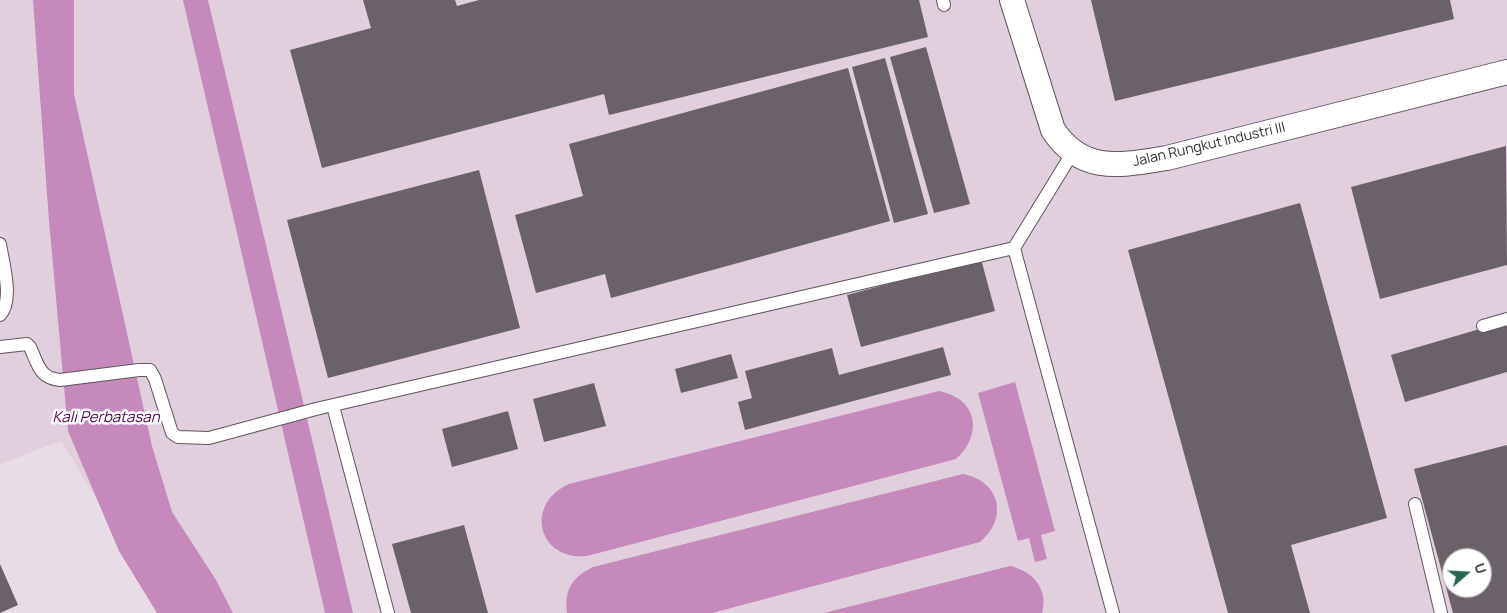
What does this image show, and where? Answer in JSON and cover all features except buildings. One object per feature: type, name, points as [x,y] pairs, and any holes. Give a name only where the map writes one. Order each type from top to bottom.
[{"type":"street","name":"Jalan Rungkut Industri III","points":[[1012,0],[1053,130],[1073,152],[1099,164],[1121,165],[1167,158],[1507,72]]},
{"type":"lane","points":[[0,347],[27,344],[41,372],[52,379],[60,380],[150,370],[155,379],[172,433],[178,437],[209,438],[316,409],[1014,248],[1073,152]]},
{"type":"lane","points":[[0,244],[8,298],[0,315]]},
{"type":"lane","points":[[1014,248],[1113,613]]},
{"type":"lane","points":[[1483,326],[1507,319]]},
{"type":"lane","points":[[333,406],[388,613]]},
{"type":"lane","points":[[1415,504],[1441,613]]},
{"type":"shaded area","points":[[0,0],[1507,0],[1507,613],[166,613],[61,441],[0,464]]},
{"type":"water","name":"Kali Perbatasan","points":[[33,0],[74,0],[74,94],[152,446],[172,512],[216,580],[233,613],[157,613],[119,551],[68,431],[49,221]]},
{"type":"water","points":[[183,0],[208,0],[353,613],[325,613]]},
{"type":"water","points":[[1015,382],[1055,531],[1041,535],[1047,559],[1035,562],[1029,538],[1018,541],[978,393]]},
{"type":"water","points":[[939,391],[952,395],[962,401],[972,418],[973,428],[970,439],[965,449],[956,459],[587,556],[570,555],[557,550],[548,541],[543,529],[542,517],[546,504],[555,493],[569,484]]},
{"type":"water","points":[[963,474],[976,478],[985,484],[992,492],[996,502],[995,522],[980,542],[712,613],[567,613],[568,591],[571,585],[580,575],[593,567]]},
{"type":"water","points":[[1010,566],[1032,576],[1037,582],[1043,596],[1042,613],[824,613]]}]
